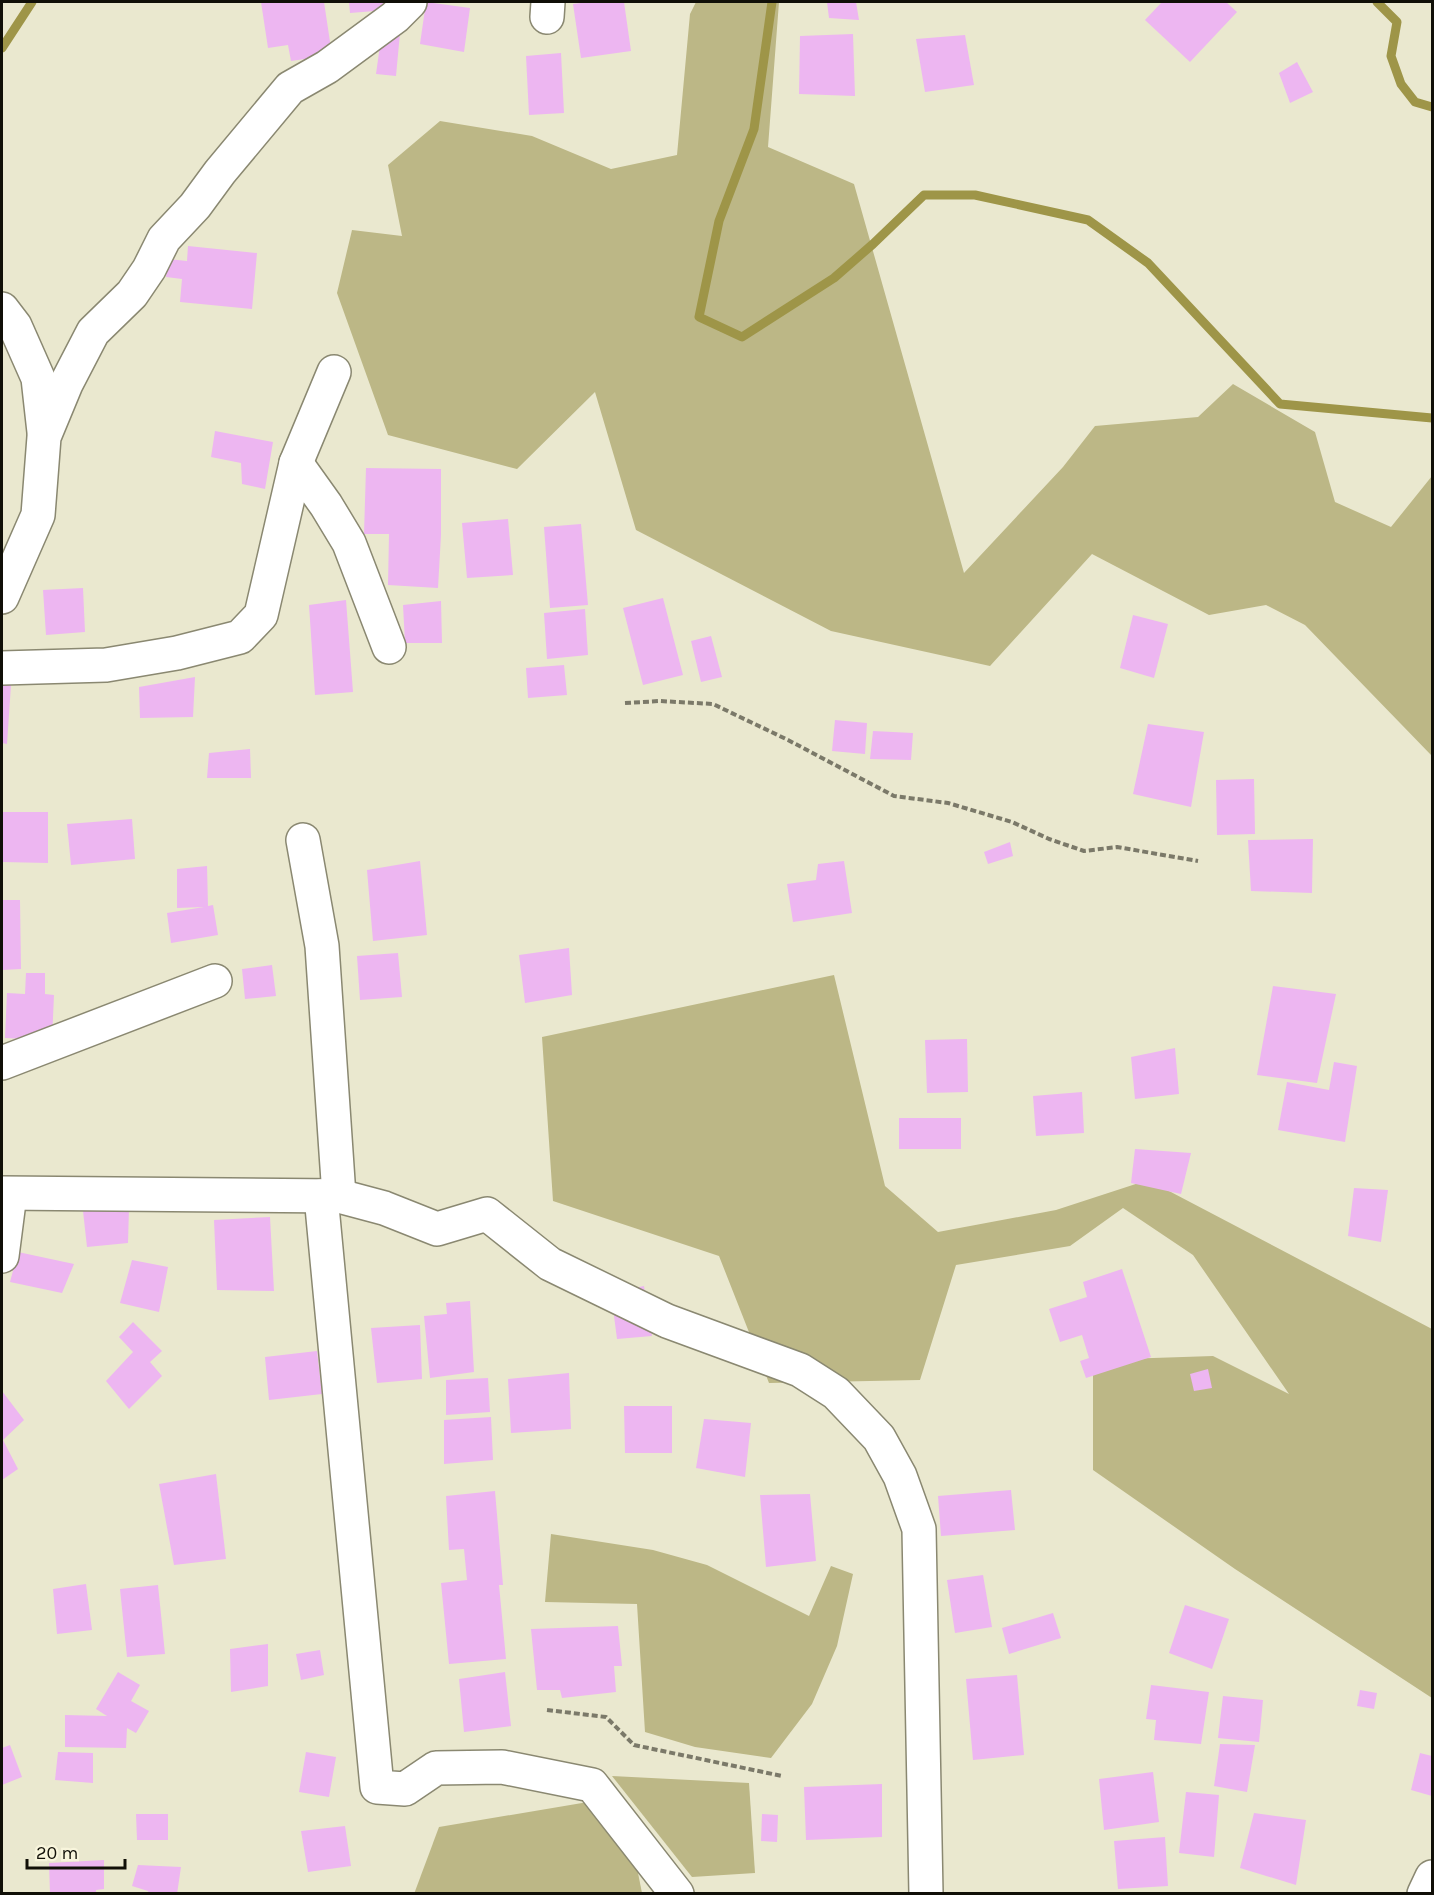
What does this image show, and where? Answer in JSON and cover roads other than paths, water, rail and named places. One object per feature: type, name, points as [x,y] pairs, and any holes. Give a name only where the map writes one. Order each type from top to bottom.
[{"type":"street","points":[[44,437],[66,384],[93,332],[132,294],[149,269],[164,238],[195,206],[220,172],[290,88],[335,61],[395,17],[410,2]]},
{"type":"street","points":[[2,309],[15,326],[38,378],[44,437],[39,515],[2,597]]},
{"type":"street","points":[[2,668],[106,665],[177,653],[240,637],[261,615],[296,463],[334,372]]},
{"type":"street","points":[[296,463],[326,505],[349,543],[389,647]]},
{"type":"street","points":[[303,840],[322,946],[330,1196],[377,1787],[405,1789],[436,1768],[502,1767],[592,1785],[677,1893]]},
{"type":"street","points":[[2,1063],[215,981]]},
{"type":"street","points":[[2,1256],[6,1193],[330,1196],[384,1208],[437,1229],[487,1214],[550,1264],[667,1322],[800,1370],[836,1393],[879,1438],[900,1476],[920,1529],[926,1893]]},
{"type":"street","points":[[1424,1893],[1432,1877]]},
{"type":"waterway","points":[[2,48],[32,2]]},
{"type":"waterway","points":[[772,2],[754,129],[719,221],[699,317],[742,337],[834,278],[924,195],[975,195],[1088,220],[1148,263],[1280,404],[1432,418]]},
{"type":"waterway","points":[[1377,2],[1397,22],[1391,56],[1401,84],[1415,102],[1432,107]]}]
